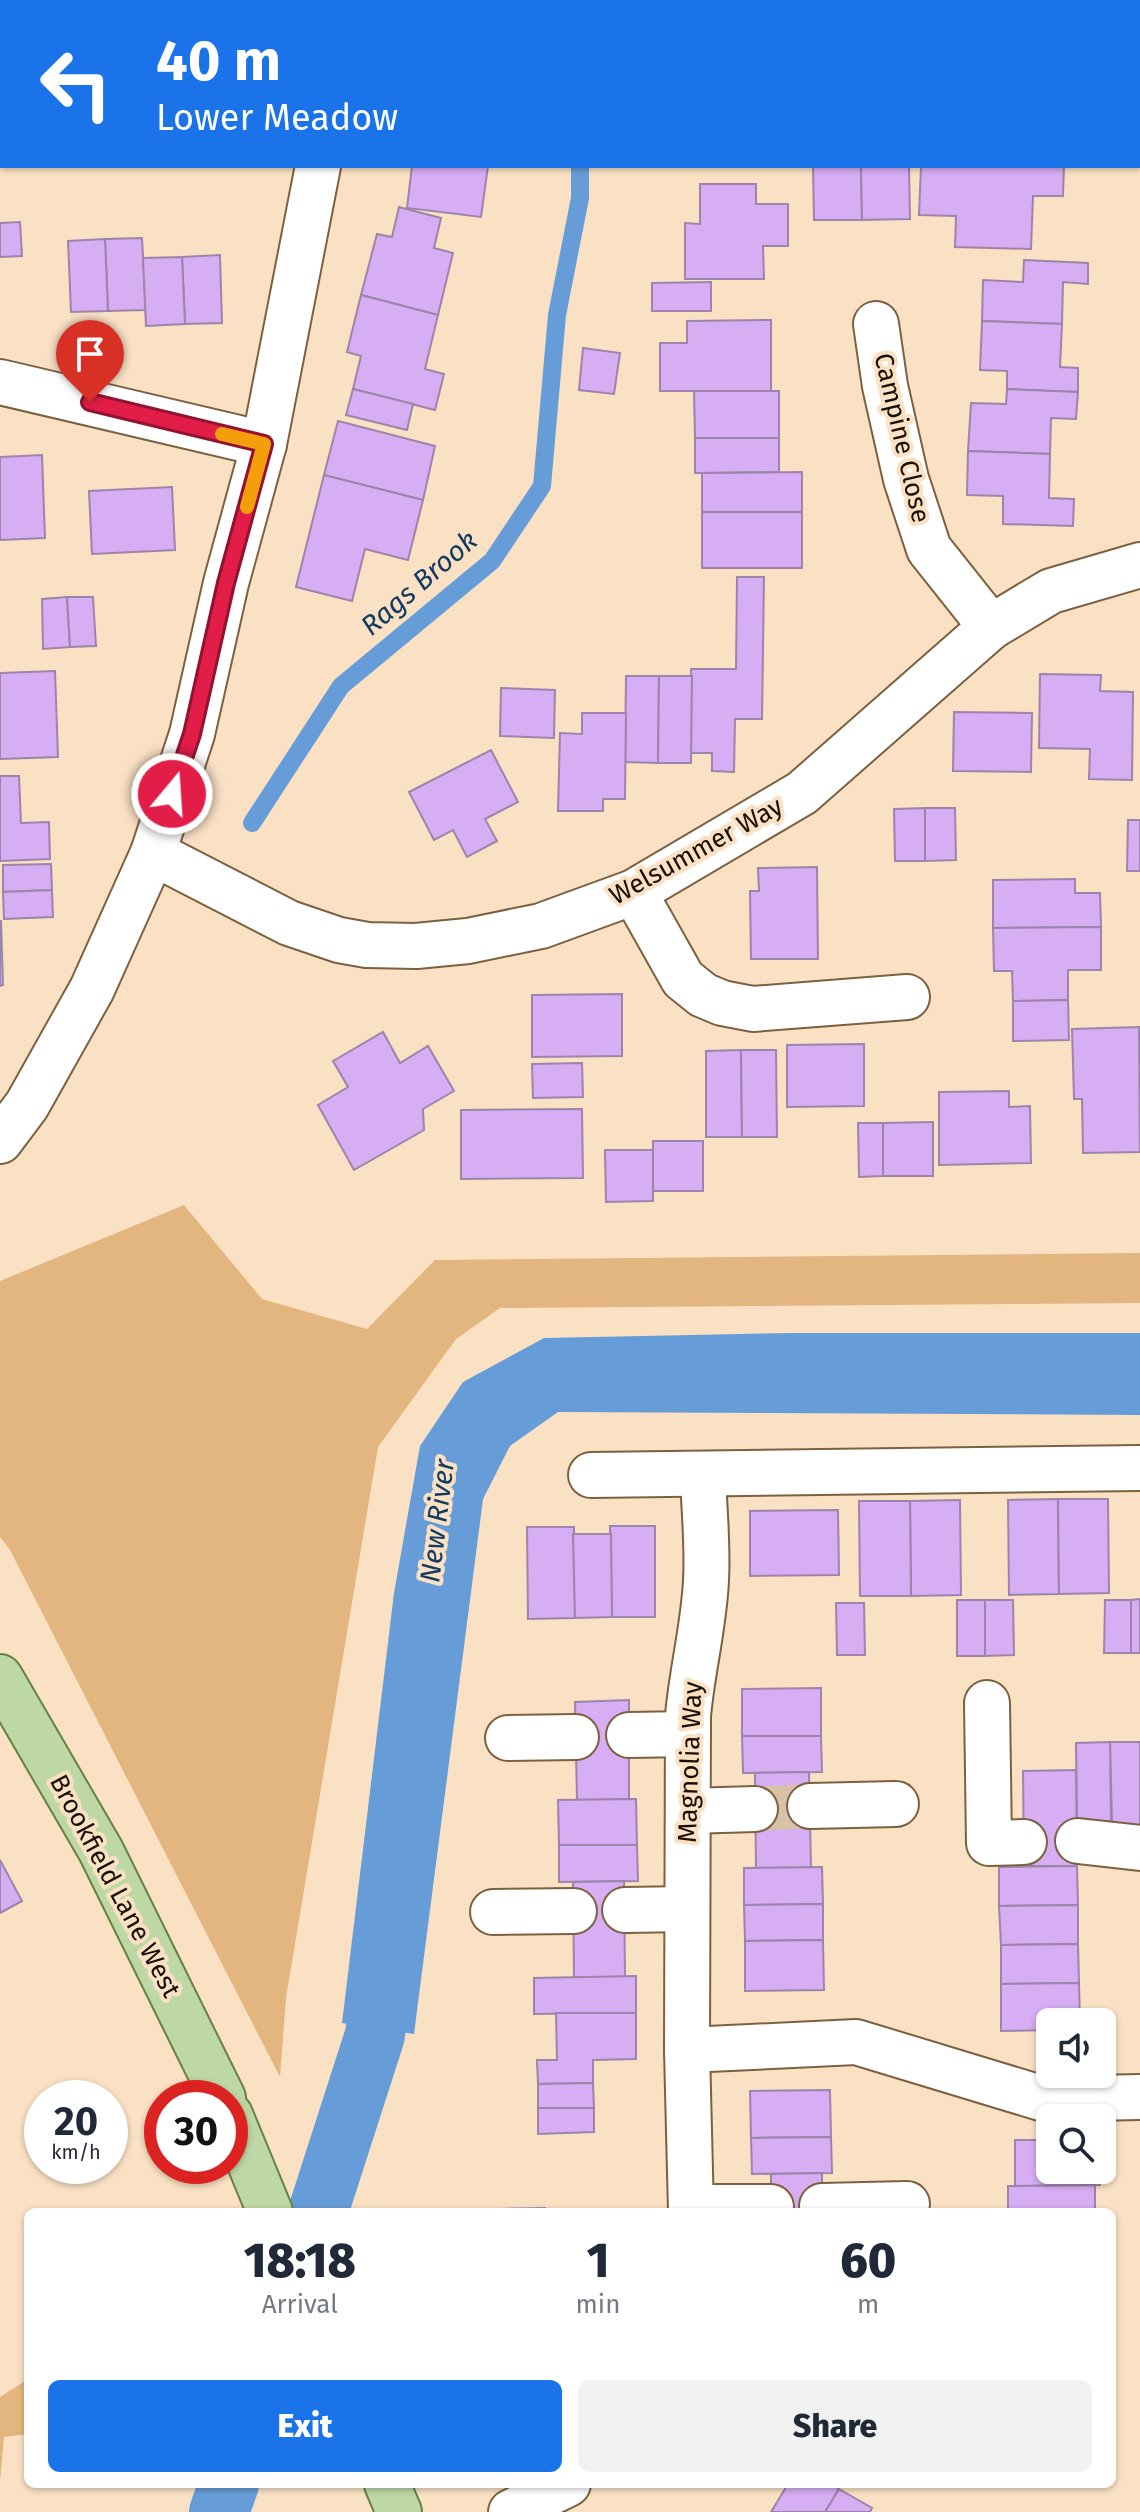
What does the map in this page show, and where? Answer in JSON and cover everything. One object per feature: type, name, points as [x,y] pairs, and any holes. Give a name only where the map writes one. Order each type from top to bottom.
[{"type":"main road","name":"Brookfield Lane West","points":[[0,1677],[101,1851],[214,2080]]},
{"type":"main road","points":[[248,2160],[268,2208]]},
{"type":"main road","points":[[389,2488],[399,2512]]},
{"type":"street","points":[[0,1141],[27,1105],[92,989],[153,853],[192,734],[226,583],[264,444],[318,168]]},
{"type":"street","name":"Campine Close","points":[[876,324],[885,386],[906,479],[929,549],[991,627]]},
{"type":"street","points":[[0,382],[264,444]]},
{"type":"street","name":"Welsummer Way","points":[[153,853],[289,923],[339,940],[367,945],[416,946],[468,941],[541,926],[634,892],[802,793],[991,627],[1051,591],[1140,565]]},
{"type":"street","points":[[634,892],[683,979],[703,995],[722,1003],[753,1009],[907,997]]},
{"type":"street","points":[[591,1475],[1140,1468]]},
{"type":"street","name":"Magnolia Way","points":[[691,2208],[687,2050],[688,1734],[691,1678],[706,1577],[703,1474]]},
{"type":"street","points":[[987,1703],[989,1843],[1024,1842]]},
{"type":"street","points":[[629,1735],[688,1734]]},
{"type":"street","points":[[508,1738],[576,1737]]},
{"type":"street","points":[[810,1806],[896,1804]]},
{"type":"street","points":[[688,1811],[755,1809]]},
{"type":"street","points":[[1078,1841],[1140,1848]]},
{"type":"street","points":[[625,1910],[687,1909]]},
{"type":"street","points":[[493,1912],[574,1911]]},
{"type":"street","points":[[687,2050],[856,2042],[1044,2099],[1140,2097]]},
{"type":"street","points":[[822,2206],[907,2204]]},
{"type":"street","points":[[744,2208],[771,2207]]},
{"type":"street","points":[[511,2512],[560,2488]]},
{"type":"shaded area","points":[[184,1205],[262,1299],[367,1329],[435,1260],[1140,1253],[1140,1303],[500,1308],[456,1339],[378,1447],[286,1998],[280,2077],[10,1550],[0,1537],[0,1281]]},
{"type":"shaded area","points":[[24,2382],[24,2434],[4,2437],[0,2482],[0,2397]]},
{"type":"water","points":[[793,1333],[1140,1333],[1140,1415],[558,1412],[510,1446],[483,1499],[414,2034],[342,2023],[394,1593],[420,1446],[463,1382],[544,1338]]},
{"type":"building","points":[[412,168],[488,168],[481,217],[407,208]]},
{"type":"building","points":[[813,168],[861,168],[862,220],[814,220]]},
{"type":"building","points":[[861,168],[909,168],[910,219],[862,220]]},
{"type":"building","points":[[921,168],[1064,168],[1063,196],[1033,196],[1031,249],[955,247],[956,216],[919,215]]},
{"type":"building","points":[[700,184],[756,184],[756,204],[788,204],[788,246],[763,246],[764,279],[685,279],[685,223],[700,224]]},
{"type":"building","points":[[399,207],[441,218],[434,248],[453,253],[438,315],[361,295],[377,234],[392,237]]},
{"type":"building","points":[[20,222],[22,256],[0,257],[0,223]]},
{"type":"building","points":[[142,238],[146,310],[108,311],[105,239]]},
{"type":"building","points":[[105,239],[108,311],[71,312],[68,241]]},
{"type":"building","points":[[220,255],[222,323],[185,324],[182,257]]},
{"type":"building","points":[[182,257],[185,324],[146,326],[143,258]]},
{"type":"building","points":[[1024,260],[1088,263],[1088,284],[1063,282],[1062,324],[982,321],[983,280],[1023,282]]},
{"type":"building","points":[[711,282],[711,311],[652,311],[652,283]]},
{"type":"building","points":[[361,295],[438,315],[425,369],[444,374],[435,410],[353,389],[361,356],[347,352]]},
{"type":"building","points":[[771,320],[771,391],[660,391],[660,343],[687,343],[687,321]]},
{"type":"building","points":[[982,321],[1062,324],[1060,367],[1078,368],[1078,392],[1007,389],[1007,371],[980,370]]},
{"type":"building","points":[[583,348],[620,353],[614,394],[579,390]]},
{"type":"building","points":[[353,389],[413,404],[407,430],[346,415]]},
{"type":"building","points":[[1007,389],[1078,392],[1076,419],[1051,418],[1050,454],[968,451],[971,403],[1006,404]]},
{"type":"building","points":[[694,391],[779,391],[779,438],[695,438]]},
{"type":"building","points":[[338,421],[435,446],[423,500],[324,475]]},
{"type":"building","points":[[695,438],[779,438],[779,472],[695,473]]},
{"type":"building","points":[[968,451],[1050,454],[1049,498],[1074,499],[1073,526],[1003,524],[1003,496],[967,495]]},
{"type":"building","points":[[42,455],[45,538],[0,540],[0,457]]},
{"type":"building","points":[[802,472],[802,512],[702,512],[702,473]]},
{"type":"building","points":[[324,475],[423,500],[408,560],[365,549],[352,601],[296,587]]},
{"type":"building","points":[[172,487],[175,550],[92,554],[89,491]]},
{"type":"building","points":[[702,512],[802,512],[802,568],[702,568]]},
{"type":"building","points":[[737,577],[764,577],[762,719],[735,719],[734,772],[712,771],[712,753],[690,753],[691,669],[736,669]]},
{"type":"building","points":[[67,597],[70,647],[43,649],[42,599]]},
{"type":"building","points":[[67,597],[93,597],[96,646],[70,647]]},
{"type":"building","points":[[55,671],[58,757],[0,759],[0,673]]},
{"type":"building","points":[[1040,674],[1101,675],[1100,691],[1133,692],[1132,780],[1089,779],[1090,749],[1039,748]]},
{"type":"building","points":[[626,676],[659,676],[658,763],[625,762]]},
{"type":"building","points":[[659,676],[692,676],[691,763],[658,763]]},
{"type":"building","points":[[501,688],[555,690],[554,738],[500,736]]},
{"type":"building","points":[[954,712],[1032,713],[1031,772],[953,771]]},
{"type":"building","points":[[582,713],[626,713],[625,799],[603,799],[603,811],[558,811],[560,733],[582,734]]},
{"type":"building","points":[[491,750],[518,802],[485,819],[497,841],[467,857],[453,830],[434,840],[409,792]]},
{"type":"building","points":[[0,776],[19,776],[21,823],[49,822],[50,859],[0,861]]},
{"type":"building","points":[[925,808],[925,861],[895,861],[894,809]]},
{"type":"building","points":[[925,808],[955,808],[956,860],[925,861]]},
{"type":"building","points":[[1128,820],[1140,820],[1140,871],[1127,871]]},
{"type":"building","points":[[51,864],[52,890],[3,892],[3,865]]},
{"type":"building","points":[[817,867],[818,959],[751,959],[750,891],[759,891],[758,868]]},
{"type":"building","points":[[1075,879],[1075,893],[1100,893],[1101,927],[993,928],[993,880]]},
{"type":"building","points":[[52,890],[53,917],[4,919],[3,892]]},
{"type":"building","points":[[0,921],[3,985],[0,986]]},
{"type":"building","points":[[1101,927],[1101,970],[1068,970],[1068,1000],[1013,1001],[1012,971],[994,971],[993,928]]},
{"type":"building","points":[[622,994],[622,1056],[532,1057],[532,995]]},
{"type":"building","points":[[1068,1000],[1069,1040],[1013,1041],[1013,1001]]},
{"type":"building","points":[[1139,1027],[1140,1152],[1083,1153],[1082,1099],[1074,1099],[1072,1029]]},
{"type":"building","points":[[383,1032],[400,1063],[428,1046],[454,1091],[423,1109],[424,1130],[354,1170],[318,1105],[348,1087],[333,1061]]},
{"type":"building","points":[[864,1044],[864,1106],[787,1107],[787,1045]]},
{"type":"building","points":[[741,1050],[742,1137],[706,1137],[706,1051]]},
{"type":"building","points":[[741,1050],[776,1050],[777,1137],[742,1137]]},
{"type":"building","points":[[582,1063],[583,1097],[533,1098],[532,1064]]},
{"type":"building","points":[[1009,1091],[1009,1107],[1030,1106],[1031,1163],[939,1165],[939,1092]]},
{"type":"building","points":[[582,1109],[583,1178],[461,1179],[461,1110]]},
{"type":"building","points":[[933,1122],[933,1176],[883,1176],[883,1123]]},
{"type":"building","points":[[858,1123],[883,1123],[883,1176],[859,1177]]},
{"type":"building","points":[[653,1141],[703,1141],[703,1191],[653,1191]]},
{"type":"building","points":[[605,1150],[653,1150],[653,1201],[606,1202]]},
{"type":"building","points":[[1058,1499],[1059,1594],[1009,1595],[1008,1500]]},
{"type":"building","points":[[1058,1499],[1108,1499],[1109,1593],[1059,1594]]},
{"type":"building","points":[[960,1500],[961,1595],[911,1596],[910,1501]]},
{"type":"building","points":[[859,1501],[910,1501],[911,1596],[860,1596]]},
{"type":"building","points":[[838,1510],[839,1575],[750,1576],[750,1511]]},
{"type":"building","points":[[610,1526],[655,1526],[655,1617],[612,1617]]},
{"type":"building","points":[[527,1527],[574,1527],[575,1618],[528,1619]]},
{"type":"building","points":[[573,1534],[611,1534],[612,1617],[575,1618]]},
{"type":"building","points":[[1140,1599],[1140,1653],[1131,1653],[1131,1600]]},
{"type":"building","points":[[957,1600],[985,1600],[985,1656],[957,1656]]},
{"type":"building","points":[[985,1600],[1013,1600],[1014,1655],[985,1656]]},
{"type":"building","points":[[1105,1600],[1131,1600],[1131,1653],[1104,1653]]},
{"type":"building","points":[[836,1603],[864,1603],[865,1655],[837,1655]]},
{"type":"building","points":[[821,1688],[821,1736],[742,1736],[742,1689]]},
{"type":"building","points":[[629,1700],[629,1799],[577,1800],[575,1702]]},
{"type":"building","points":[[742,1736],[821,1736],[822,1772],[743,1773]]},
{"type":"building","points":[[1110,1742],[1140,1742],[1140,1825],[1112,1825]]},
{"type":"building","points":[[1110,1742],[1111,1821],[1077,1822],[1076,1743]]},
{"type":"building","points":[[1076,1770],[1077,1866],[1024,1866],[1023,1771]]},
{"type":"building","points":[[809,1772],[811,1868],[756,1868],[755,1773]]},
{"type":"building","points":[[636,1799],[637,1845],[559,1845],[558,1800]]},
{"type":"building","points":[[559,1845],[637,1845],[638,1881],[559,1882]]},
{"type":"building","points":[[0,1860],[22,1901],[0,1913]]},
{"type":"building","points":[[1077,1866],[1078,1905],[999,1906],[999,1867]]},
{"type":"building","points":[[822,1867],[823,1904],[744,1905],[744,1868]]},
{"type":"building","points":[[624,1881],[625,1977],[574,1977],[573,1882]]},
{"type":"building","points":[[823,1904],[823,1940],[745,1941],[744,1905]]},
{"type":"building","points":[[1078,1905],[1078,1944],[1001,1945],[999,1906]]},
{"type":"building","points":[[823,1940],[824,1990],[745,1991],[745,1941]]},
{"type":"building","points":[[1078,1944],[1079,1983],[1001,1984],[1001,1945]]},
{"type":"building","points":[[636,1976],[636,2013],[534,2014],[534,1978]]},
{"type":"building","points":[[1079,1983],[1080,2008],[1036,2008],[1036,2030],[1001,2031],[1001,1984]]},
{"type":"building","points":[[556,2013],[636,2013],[636,2059],[593,2060],[593,2083],[538,2084],[537,2060],[557,2060]]},
{"type":"building","points":[[593,2083],[594,2108],[538,2108],[538,2084]]},
{"type":"building","points":[[830,2090],[831,2137],[751,2138],[750,2091]]},
{"type":"building","points":[[538,2108],[594,2108],[594,2132],[538,2134]]},
{"type":"building","points":[[831,2137],[832,2173],[752,2174],[751,2138]]},
{"type":"building","points":[[1015,2140],[1036,2140],[1036,2184],[1100,2184],[1100,2185],[1015,2186]]},
{"type":"building","points":[[822,2173],[822,2208],[771,2208],[771,2174]]},
{"type":"building","points":[[1095,2185],[1095,2208],[1008,2208],[1008,2186]]},
{"type":"building","points":[[786,2488],[839,2489],[825,2512],[771,2512]]},
{"type":"building","points":[[839,2489],[872,2508],[870,2512],[825,2512]]},
{"type":"waterway","name":"Rags Brook","points":[[252,823],[341,686],[492,561],[542,486],[557,315],[580,198],[580,168]]},
{"type":"waterway","name":"New River","points":[[319,2208],[375,2035],[386,1946]]},
{"type":"waterway","name":"New River","points":[[219,2512],[228,2488]]},
{"type":"tunnel","points":[[755,1809],[810,1806]]},
{"type":"slow traffic","points":[[222,434],[264,444],[247,507]]},
{"type":"route","points":[[90,402],[264,444],[226,583],[192,734],[172,794]]}]
